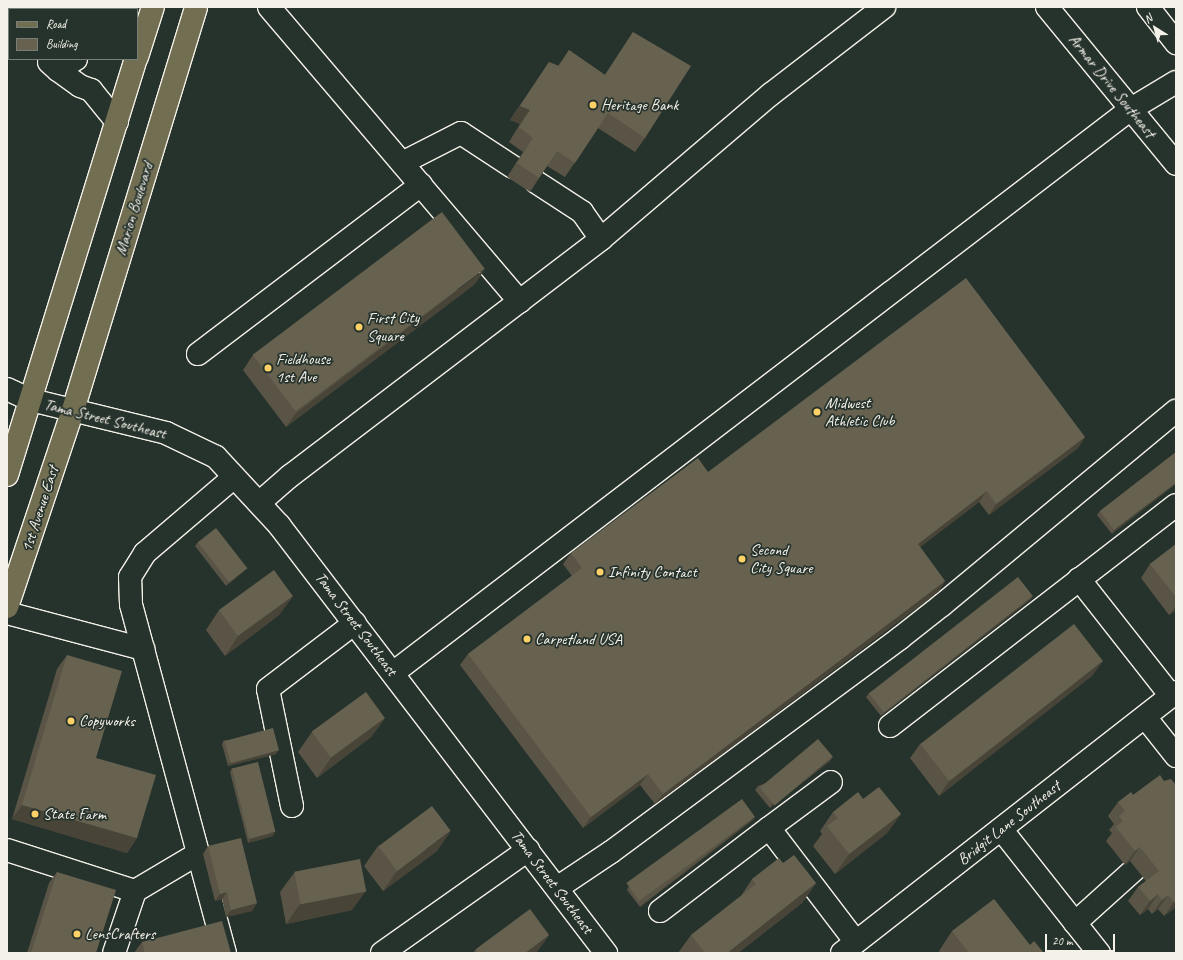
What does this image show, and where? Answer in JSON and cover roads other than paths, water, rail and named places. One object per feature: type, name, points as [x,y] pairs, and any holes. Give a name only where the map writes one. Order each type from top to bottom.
[{"type":"main road","points":[[138,55],[153,7]]},
{"type":"main road","name":"Marion Boulevard","points":[[73,410],[196,7]]},
{"type":"main road","points":[[7,475],[136,60]]},
{"type":"main road","name":"1st Avenue East","points":[[7,607],[73,410]]},
{"type":"street","points":[[269,7],[520,302]]},
{"type":"street","points":[[259,503],[290,476],[602,239],[771,94],[884,7]]},
{"type":"street","name":"Armar Drive Southeast","points":[[1047,7],[1176,164]]},
{"type":"street","points":[[1148,7],[1176,43]]},
{"type":"street","points":[[61,63],[80,86],[91,90],[117,122]]},
{"type":"street","points":[[393,673],[1131,109],[1176,82]]},
{"type":"street","points":[[402,163],[461,132],[513,167]]},
{"type":"street","points":[[536,182],[582,212],[602,239]]},
{"type":"street","points":[[198,354],[421,185]]},
{"type":"street","name":"Tama Street Southeast","points":[[7,389],[31,400],[166,433],[216,457],[279,524],[606,953]]},
{"type":"street","points":[[557,888],[611,852],[900,638],[1176,411]]},
{"type":"street","points":[[225,953],[131,604],[130,577],[145,553],[234,477]]},
{"type":"street","points":[[890,726],[1176,505]]},
{"type":"street","points":[[1079,579],[1173,694]]},
{"type":"street","points":[[7,613],[143,649]]},
{"type":"street","points":[[292,806],[268,689],[355,623]]},
{"type":"street","name":"Bridgit Lane Southeast","points":[[851,949],[1173,694]]},
{"type":"street","points":[[1145,717],[1176,756]]},
{"type":"street","points":[[660,911],[831,782]]},
{"type":"street","points":[[769,828],[851,949]]},
{"type":"street","points":[[1001,829],[1098,953]]},
{"type":"street","points":[[1075,923],[1176,832]]},
{"type":"street","points":[[382,953],[528,850]]},
{"type":"street","points":[[114,953],[135,891],[199,853]]},
{"type":"street","points":[[9,856],[135,891]]},
{"type":"place","name":"Heritage Bank","points":[[593,105]]},
{"type":"place","name":"First City Square","points":[[359,327]]},
{"type":"place","name":"Fieldhouse 1st Ave","points":[[268,368]]},
{"type":"place","name":"Midwest Athletic Club","points":[[817,412]]},
{"type":"place","name":"Second City Square","points":[[742,559]]},
{"type":"place","name":"Infinity Contact","points":[[600,572]]},
{"type":"place","name":"Carpetland USA","points":[[527,639]]},
{"type":"place","name":"Copyworks","points":[[71,721]]},
{"type":"place","name":"State Farm","points":[[35,814]]},
{"type":"place","name":"LensCrafters","points":[[77,934]]}]
